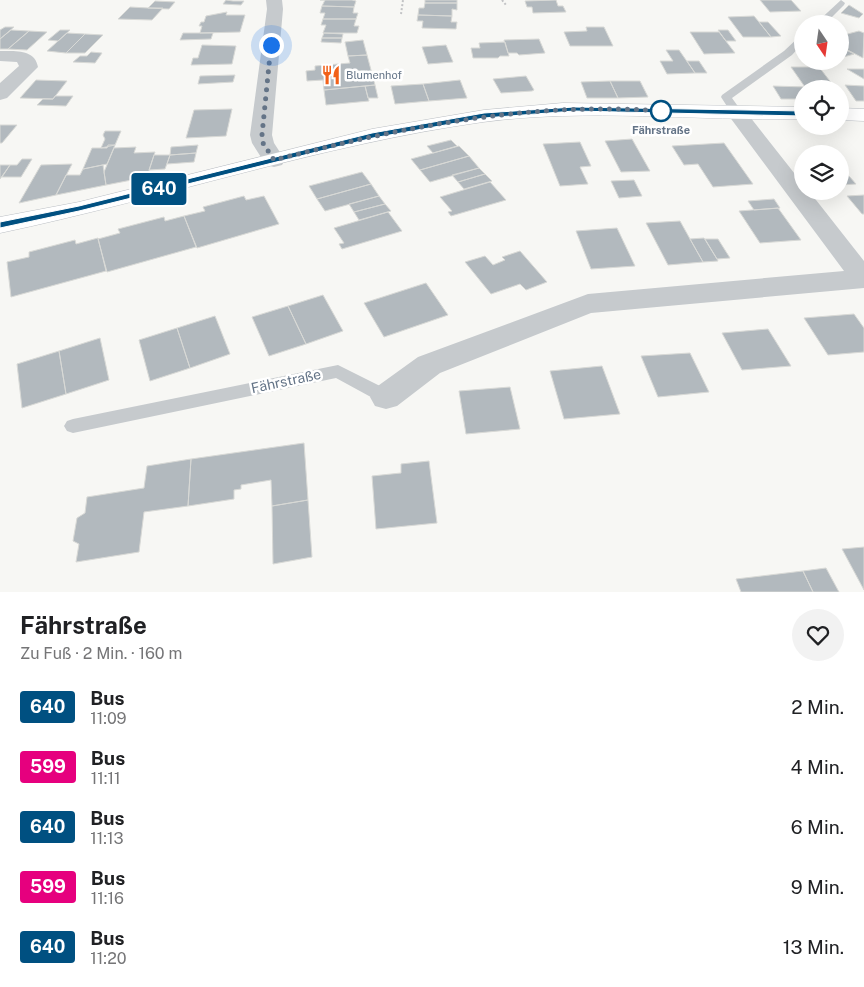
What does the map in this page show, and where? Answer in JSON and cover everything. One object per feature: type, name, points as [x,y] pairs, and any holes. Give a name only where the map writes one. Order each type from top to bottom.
[{"type":"street","points":[[274,0],[275,9],[262,135],[263,143],[274,160]]},
{"type":"street","points":[[0,56],[21,57],[28,61],[29,66],[0,94]]},
{"type":"street","points":[[0,225],[79,209],[407,128],[484,116],[525,111],[584,109],[794,114]]},
{"type":"street","name":"Fährstraße","points":[[736,112],[863,278]]},
{"type":"street","points":[[849,114],[864,115]]},
{"type":"street","name":"Fährstraße","points":[[386,397],[429,364],[588,304],[863,278]]},
{"type":"lane","points":[[828,15],[841,3]]},
{"type":"lane","points":[[736,112],[726,97],[794,47]]},
{"type":"lane","name":"Fährstraße","points":[[73,426],[338,371],[386,397]]},
{"type":"path","points":[[401,14],[403,0]]},
{"type":"path","points":[[502,0],[506,5]]},
{"type":"building","points":[[226,0],[244,1],[241,5],[223,4]]},
{"type":"building","points":[[325,0],[356,1],[354,7],[322,6]]},
{"type":"building","points":[[425,0],[457,0],[457,3],[425,3]]},
{"type":"building","points":[[556,0],[558,6],[563,6],[566,12],[533,13],[532,7],[527,7],[525,1]]},
{"type":"building","points":[[760,0],[791,0],[801,11],[770,12]]},
{"type":"building","points":[[155,1],[175,2],[169,9],[148,8]]},
{"type":"building","points":[[425,3],[457,3],[457,10],[452,9],[452,16],[418,15],[419,8],[424,8]]},
{"type":"building","points":[[849,5],[863,14],[859,18],[841,13]]},
{"type":"building","points":[[322,6],[354,7],[353,13],[358,13],[356,19],[323,19],[325,13],[320,13]]},
{"type":"building","points":[[130,7],[163,8],[152,20],[118,19]]},
{"type":"building","points":[[227,12],[226,15],[245,15],[240,32],[200,33],[202,26],[199,26],[201,22],[204,22],[206,16]]},
{"type":"building","points":[[418,15],[452,16],[451,22],[457,22],[456,29],[422,28],[423,21],[417,21]]},
{"type":"building","points":[[754,16],[771,37],[743,37],[728,17]]},
{"type":"building","points":[[323,19],[356,19],[354,26],[359,26],[357,33],[323,33],[326,25],[321,25]]},
{"type":"building","points":[[759,22],[768,22],[781,36],[771,37]]},
{"type":"building","points":[[5,27],[14,27],[0,39],[0,30]]},
{"type":"building","points":[[586,27],[604,27],[613,46],[570,46],[564,32],[587,31]]},
{"type":"building","points":[[11,30],[29,31],[8,49],[0,49],[0,39]]},
{"type":"building","points":[[60,30],[70,30],[58,41],[48,40]]},
{"type":"building","points":[[718,30],[728,30],[736,41],[726,41]]},
{"type":"building","points":[[29,31],[47,32],[27,50],[8,49]]},
{"type":"building","points":[[859,31],[864,33],[863,58],[849,51],[849,34]]},
{"type":"building","points":[[690,32],[719,32],[735,53],[704,54]]},
{"type":"building","points":[[67,33],[85,34],[66,53],[47,51]]},
{"type":"building","points":[[183,33],[213,33],[211,39],[180,40]]},
{"type":"building","points":[[324,33],[343,34],[342,38],[322,38]]},
{"type":"building","points":[[85,34],[103,35],[85,53],[66,53]]},
{"type":"building","points":[[322,38],[342,38],[341,43],[321,42]]},
{"type":"building","points":[[539,39],[545,53],[519,55],[517,53],[508,53],[504,40]]},
{"type":"building","points":[[363,40],[367,55],[348,56],[345,42]]},
{"type":"building","points":[[505,42],[509,56],[473,58],[471,48],[480,48],[479,43]]},
{"type":"building","points":[[202,45],[236,46],[232,64],[191,65],[193,58],[198,58]]},
{"type":"building","points":[[446,45],[453,62],[428,64],[422,47]]},
{"type":"building","points":[[666,50],[679,50],[695,73],[667,74],[660,61],[673,61]]},
{"type":"building","points":[[91,52],[102,53],[95,63],[73,62],[80,56],[87,56]]},
{"type":"building","points":[[367,55],[375,85],[324,90],[323,80],[307,81],[306,71],[315,70],[315,66],[350,63],[348,56]]},
{"type":"building","points":[[687,61],[699,61],[707,73],[695,73]]},
{"type":"building","points":[[791,67],[794,67],[794,70],[821,70],[829,80],[800,80]]},
{"type":"building","points":[[849,69],[864,69],[864,79],[849,70]]},
{"type":"building","points":[[235,75],[233,82],[198,84],[200,76]]},
{"type":"building","points":[[526,76],[534,90],[532,91],[501,93],[493,79]]},
{"type":"building","points":[[36,80],[67,81],[53,99],[20,98]]},
{"type":"building","points":[[460,80],[467,98],[429,101],[423,84]]},
{"type":"building","points":[[610,81],[618,98],[587,98],[581,82]]},
{"type":"building","points":[[610,81],[640,81],[648,97],[618,98]]},
{"type":"building","points":[[423,84],[429,101],[395,104],[391,86]]},
{"type":"building","points":[[375,85],[378,98],[368,98],[365,86]]},
{"type":"building","points":[[849,85],[864,86],[864,101],[856,101],[849,91]]},
{"type":"building","points":[[365,86],[369,101],[326,105],[324,90]]},
{"type":"building","points":[[773,86],[794,87],[794,99],[781,99]]},
{"type":"building","points":[[55,96],[73,96],[66,106],[37,105],[43,99],[53,99]]},
{"type":"building","points":[[232,109],[226,136],[186,138],[194,110]]},
{"type":"building","points":[[0,125],[17,125],[2,143],[0,143]]},
{"type":"building","points":[[643,130],[662,130],[663,133],[644,133]]},
{"type":"building","points":[[105,131],[121,131],[115,145],[101,148],[105,139],[103,135]]},
{"type":"building","points":[[632,139],[650,171],[621,172],[605,141]]},
{"type":"building","points":[[451,140],[457,146],[433,153],[427,146]]},
{"type":"building","points":[[580,142],[591,166],[580,167],[588,184],[560,186],[543,144]]},
{"type":"building","points":[[724,143],[753,184],[713,187],[698,164],[684,165],[672,146]]},
{"type":"building","points":[[108,145],[115,145],[107,164],[83,169],[92,148],[107,148]]},
{"type":"building","points":[[198,145],[196,153],[170,155],[171,147]]},
{"type":"building","points":[[459,146],[469,156],[420,170],[411,159]]},
{"type":"building","points":[[136,147],[134,153],[155,152],[147,177],[106,185],[104,172],[114,148]]},
{"type":"building","points":[[196,153],[194,162],[167,164],[170,155]]},
{"type":"building","points":[[154,155],[170,155],[165,169],[149,170]]},
{"type":"building","points":[[469,156],[479,168],[430,182],[420,170]]},
{"type":"building","points":[[22,159],[32,159],[21,177],[2,177],[10,165],[17,165]]},
{"type":"building","points":[[72,164],[56,195],[19,203],[41,165]]},
{"type":"building","points":[[0,165],[10,165],[0,179]]},
{"type":"building","points":[[103,165],[106,185],[56,195],[66,175],[80,175],[83,169]]},
{"type":"building","points":[[479,168],[485,174],[458,182],[452,175]]},
{"type":"building","points":[[362,172],[371,184],[317,199],[309,186]]},
{"type":"building","points":[[485,174],[492,181],[464,189],[458,182]]},
{"type":"building","points":[[849,176],[856,184],[849,184]]},
{"type":"building","points":[[634,180],[642,196],[619,198],[611,181]]},
{"type":"building","points":[[490,182],[506,200],[451,216],[448,212],[452,211],[440,197]]},
{"type":"building","points":[[371,184],[379,196],[325,211],[317,199]]},
{"type":"building","points":[[864,195],[864,214],[849,198],[849,196]]},
{"type":"building","points":[[244,196],[246,200],[264,196],[279,224],[197,248],[184,216],[205,211],[203,207]]},
{"type":"building","points":[[379,196],[385,204],[354,212],[349,204]]},
{"type":"building","points":[[774,199],[780,208],[754,210],[748,201]]},
{"type":"building","points":[[385,204],[391,211],[359,220],[354,212]]},
{"type":"building","points":[[778,208],[801,240],[760,243],[739,211]]},
{"type":"building","points":[[388,212],[402,231],[342,249],[339,244],[344,243],[334,228]]},
{"type":"building","points":[[184,216],[196,247],[107,272],[98,239],[120,233],[118,229],[164,217],[165,221]]},
{"type":"building","points":[[680,221],[703,262],[668,265],[646,223]]},
{"type":"building","points":[[617,228],[635,266],[591,269],[576,231]]},
{"type":"building","points":[[98,238],[106,271],[11,297],[7,262],[29,257],[29,252],[75,240],[76,244]]},
{"type":"building","points":[[704,238],[718,261],[703,262],[690,239]]},
{"type":"building","points":[[705,239],[718,239],[730,258],[717,259]]},
{"type":"building","points":[[520,251],[547,282],[526,290],[520,284],[491,294],[465,262],[485,256],[493,265],[505,260],[502,257]]},
{"type":"building","points":[[426,283],[448,315],[384,337],[364,303]]},
{"type":"building","points":[[323,295],[343,331],[306,344],[288,306]]},
{"type":"building","points":[[288,306],[306,344],[269,356],[252,317]]},
{"type":"building","points":[[854,314],[864,328],[864,352],[828,355],[804,318]]},
{"type":"building","points":[[215,316],[230,354],[190,368],[177,328]]},
{"type":"building","points":[[177,328],[190,368],[150,381],[139,340]]},
{"type":"building","points":[[768,329],[791,366],[742,370],[722,333]]},
{"type":"building","points":[[100,338],[109,380],[66,394],[59,351]]},
{"type":"building","points":[[59,351],[66,394],[22,408],[17,364]]},
{"type":"building","points":[[690,353],[709,392],[658,397],[641,356]]},
{"type":"building","points":[[602,366],[620,414],[564,419],[550,371]]},
{"type":"building","points":[[510,387],[520,429],[466,434],[459,391]]},
{"type":"building","points":[[304,443],[308,500],[272,506],[271,480],[241,485],[241,489],[234,490],[234,499],[188,506],[191,459]]},
{"type":"building","points":[[191,459],[188,506],[144,512],[139,552],[76,562],[79,544],[73,541],[77,518],[85,513],[87,497],[144,488],[147,466]]},
{"type":"building","points":[[429,461],[437,523],[376,529],[372,476],[401,473],[401,464]]},
{"type":"building","points":[[308,500],[312,557],[273,564],[272,506]]},
{"type":"building","points":[[864,547],[864,590],[842,549]]},
{"type":"building","points":[[826,568],[839,592],[813,592],[803,571]]},
{"type":"building","points":[[803,571],[813,592],[741,592],[736,579]]},
{"type":"bus line","name":"640","points":[[0,225],[79,209],[372,135],[484,116],[525,111],[574,109],[794,113]]},
{"type":"place","name":"Blumenhof","points":[[331,75]]},
{"type":"place","name":"Fährstraße","points":[[661,111]]},
{"type":"route","points":[[271,45],[262,135],[263,143],[274,160],[372,135],[484,116],[563,109],[661,111]]}]
